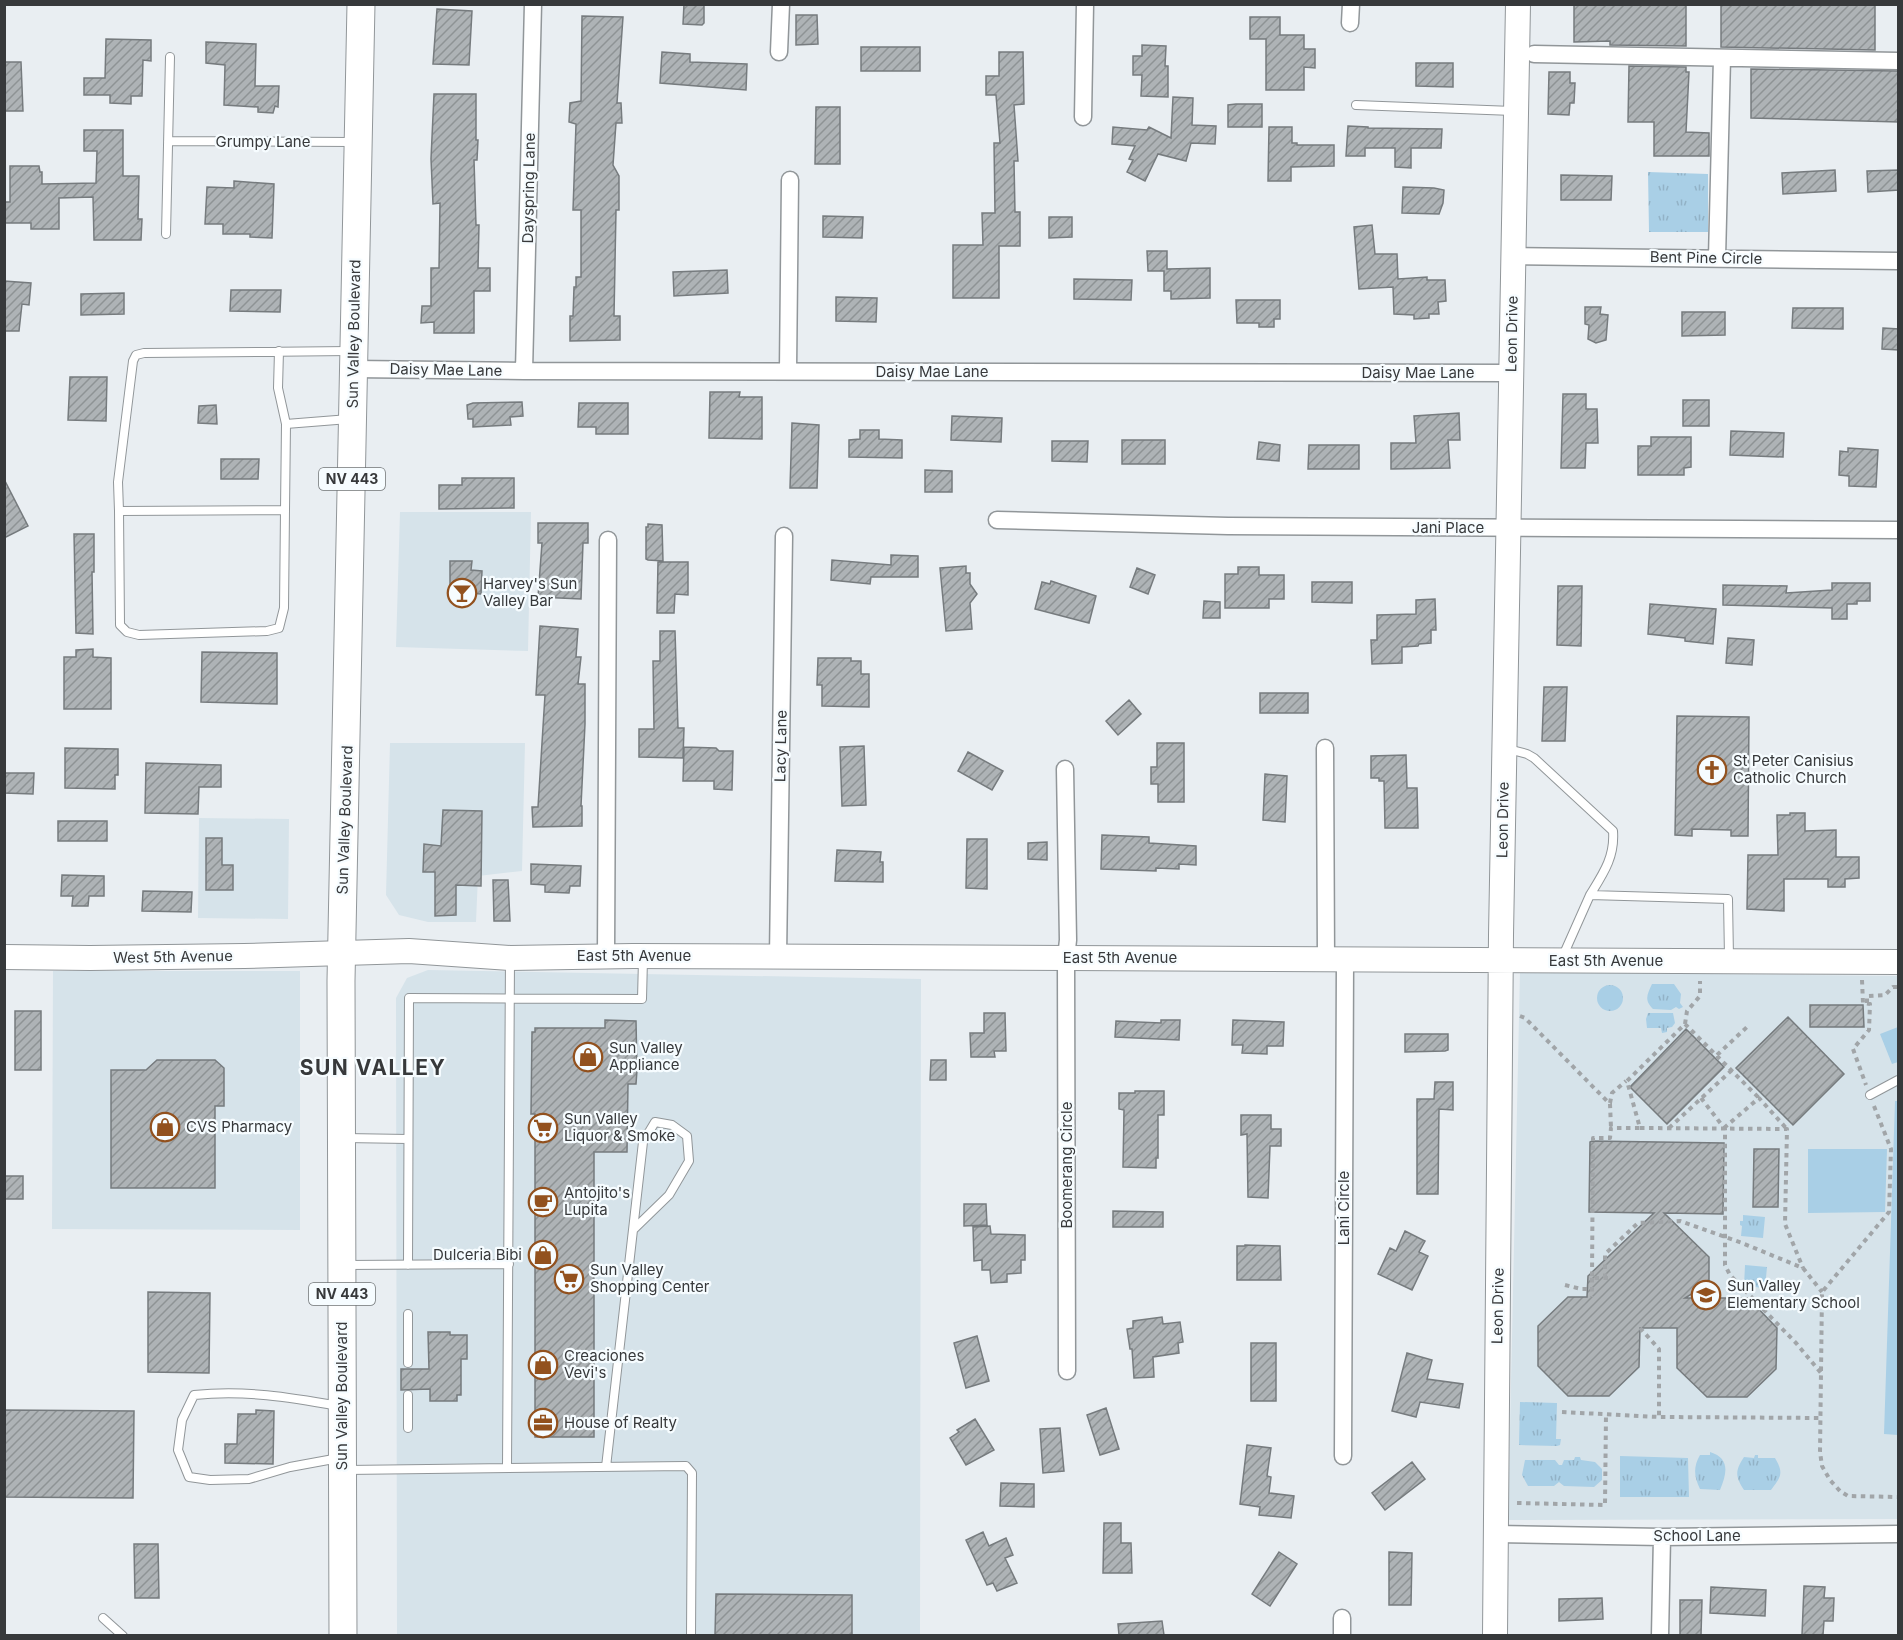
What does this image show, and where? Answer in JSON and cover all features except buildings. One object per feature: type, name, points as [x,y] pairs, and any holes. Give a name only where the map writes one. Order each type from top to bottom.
[{"type":"main road","name":"Sun Valley Boulevard","points":[[343,1635],[342,952],[361,4]]},
{"type":"street","name":"Dayspring Lane","points":[[524,372],[533,4]]},
{"type":"street","points":[[779,52],[781,4]]},
{"type":"street","points":[[1083,117],[1085,4]]},
{"type":"street","points":[[1350,4],[1350,23]]},
{"type":"street","name":"Leon Drive","points":[[1494,1635],[1501,960],[1516,111],[1524,53],[1518,4]]},
{"type":"street","points":[[1524,53],[1899,61]]},
{"type":"street","points":[[1717,258],[1722,58]]},
{"type":"street","points":[[788,371],[790,180]]},
{"type":"street","name":"Bent Pine Circle","points":[[1514,256],[1899,261]]},
{"type":"street","name":"Daisy Mae Lane","points":[[353,360],[524,372],[1512,373]]},
{"type":"street","name":"Jani Place","points":[[997,520],[1228,526],[1899,530]]},
{"type":"street","name":"Lacy Lane","points":[[778,957],[784,536]]},
{"type":"street","points":[[606,956],[608,540]]},
{"type":"street","name":"Lani Circle","points":[[1325,748],[1335,960],[1343,1456]]},
{"type":"street","name":"Boomerang Circle","points":[[1065,769],[1068,940],[1066,958],[1067,1371]]},
{"type":"street","name":"East 5th Avenue","points":[[342,952],[409,951],[510,958],[643,956],[1899,962]]},
{"type":"street","name":"West 5th Avenue","points":[[4,957],[90,958],[342,952]]},
{"type":"street","name":"School Lane","points":[[1496,1533],[1662,1537],[1899,1534]]},
{"type":"street","points":[[1660,1635],[1662,1537]]},
{"type":"street","points":[[1342,1618],[1342,1635]]},
{"type":"lane","points":[[166,234],[170,57]]},
{"type":"lane","points":[[1356,105],[1516,111]]},
{"type":"lane","name":"Grumpy Lane","points":[[168,141],[358,142]]},
{"type":"lane","points":[[279,351],[278,388],[286,424],[284,608],[279,628],[267,631],[140,635],[127,632],[120,625],[118,482],[133,361],[136,355],[279,351],[353,360]]},
{"type":"lane","points":[[286,424],[353,419]]},
{"type":"lane","points":[[119,511],[285,510]]},
{"type":"lane","points":[[1505,748],[1534,758],[1613,831],[1612,855],[1606,871],[1590,896],[1561,961]]},
{"type":"lane","points":[[1590,896],[1728,899],[1729,961]]},
{"type":"lane","points":[[408,1265],[409,998],[642,999],[643,956]]},
{"type":"lane","points":[[507,1468],[510,958]]},
{"type":"lane","points":[[1870,1095],[1899,1080]]},
{"type":"lane","points":[[606,1467],[643,1142],[655,1122],[672,1125],[687,1136],[689,1161],[669,1195],[634,1229]]},
{"type":"lane","points":[[342,1138],[408,1139]]},
{"type":"lane","points":[[342,1265],[508,1264]]},
{"type":"lane","points":[[408,1314],[408,1363]]},
{"type":"lane","points":[[342,1406],[272,1395],[228,1392],[194,1395],[182,1420],[178,1450],[189,1477],[210,1480],[249,1479],[290,1467],[342,1463],[507,1468],[686,1466],[692,1473],[691,1635]]},
{"type":"lane","points":[[408,1395],[408,1428]]},
{"type":"lane","points":[[103,1618],[123,1635]]},
{"type":"path","points":[[1592,1297],[1593,1138],[1610,1138],[1612,1094],[1685,1023],[1687,1011],[1700,996],[1700,972]]},
{"type":"path","points":[[1822,1292],[1889,1212],[1891,1149],[1853,1049],[1869,1030],[1870,1004],[1863,1003],[1862,979]]},
{"type":"path","points":[[1867,1003],[1868,996],[1884,996],[1893,987],[1899,987]]},
{"type":"path","points":[[1518,1015],[1525,1018],[1610,1104]]},
{"type":"path","points":[[1685,1023],[1787,1129],[1785,1224],[1803,1268],[1822,1292],[1822,1466],[1840,1491],[1848,1497],[1899,1497]]},
{"type":"path","points":[[1717,1055],[1747,1027]]},
{"type":"path","points":[[1669,1128],[1732,1070]]},
{"type":"path","points":[[1627,1081],[1640,1128]]},
{"type":"path","points":[[1701,1098],[1725,1128],[1725,1265],[1730,1275],[1796,1343],[1822,1374]]},
{"type":"path","points":[[1725,1128],[1759,1098]]},
{"type":"path","points":[[1611,1128],[1787,1129]]},
{"type":"path","points":[[1592,1278],[1607,1278],[1605,1254],[1638,1223],[1680,1221],[1803,1268]]},
{"type":"path","points":[[1565,1285],[1592,1289]]},
{"type":"path","points":[[1640,1328],[1659,1349],[1659,1417]]},
{"type":"path","points":[[1562,1412],[1659,1417],[1821,1418]]},
{"type":"path","points":[[1511,1503],[1605,1505],[1606,1414]]},
{"type":"shaded area","points":[[400,512],[531,512],[528,651],[396,647]]},
{"type":"shaded area","points":[[390,743],[525,743],[522,871],[478,876],[476,922],[428,922],[399,915],[386,895]]},
{"type":"shaded area","points":[[199,818],[289,819],[288,919],[198,918]]},
{"type":"shaded area","name":"Sun Valley Shopping Center","points":[[428,970],[921,979],[920,1635],[397,1635],[396,998],[407,978]]},
{"type":"shaded area","name":"CVS Pharmacy","points":[[53,971],[300,971],[300,1230],[52,1229]]},
{"type":"shaded area","name":"Sun Valley Elementary School","points":[[1520,972],[1898,976],[1898,1519],[1508,1520]]},
{"type":"green space","points":[[1648,172],[1708,174],[1708,232],[1649,232]]},
{"type":"green space","points":[[1652,984],[1674,984],[1681,994],[1680,1003],[1683,1007],[1671,1010],[1653,1009],[1647,997]]},
{"type":"green space","points":[[1610,985],[1619,989],[1623,998],[1619,1007],[1610,1011],[1601,1007],[1597,998],[1601,989]]},
{"type":"green space","points":[[1648,1013],[1673,1013],[1675,1023],[1672,1027],[1667,1028],[1667,1032],[1662,1033],[1661,1028],[1647,1028]]},
{"type":"green space","points":[[1898,1027],[1898,1062],[1892,1064],[1880,1034]]},
{"type":"green space","points":[[1895,1101],[1898,1101],[1898,1435],[1884,1434]]},
{"type":"green space","points":[[1808,1149],[1887,1149],[1885,1212],[1808,1213]]},
{"type":"green space","points":[[1743,1215],[1765,1217],[1763,1238],[1741,1236],[1740,1221],[1743,1221]]},
{"type":"green space","points":[[1745,1265],[1767,1267],[1765,1288],[1744,1286]]},
{"type":"green space","points":[[1520,1402],[1557,1403],[1556,1439],[1561,1439],[1560,1445],[1519,1445]]},
{"type":"green space","points":[[1710,1452],[1724,1462],[1725,1471],[1720,1490],[1700,1489],[1696,1480],[1695,1468],[1700,1455],[1710,1455]]},
{"type":"green space","points":[[1758,1455],[1758,1458],[1775,1458],[1778,1463],[1780,1475],[1771,1490],[1744,1490],[1739,1481],[1737,1474],[1744,1457],[1754,1458]]},
{"type":"green space","points":[[1620,1456],[1688,1458],[1689,1497],[1620,1497]]},
{"type":"green space","points":[[1575,1457],[1595,1462],[1602,1469],[1602,1480],[1594,1487],[1564,1486],[1559,1482],[1554,1486],[1528,1486],[1522,1475],[1525,1460],[1555,1460],[1562,1465],[1564,1460],[1574,1460]]},
{"type":"place","name":"Harvey's Sun Valley Bar","points":[[462,593]]},
{"type":"place","name":"St Peter Canisius Catholic Church","points":[[1712,770]]},
{"type":"place","name":"Sun Valley Appliance","points":[[588,1057]]},
{"type":"place","name":"CVS Pharmacy","points":[[165,1127]]},
{"type":"place","name":"Sun Valley Liquor & Smoke","points":[[543,1128]]},
{"type":"place","name":"Antojito's Lupita","points":[[543,1202]]},
{"type":"place","name":"Dulceria Bibi","points":[[543,1255]]},
{"type":"place","name":"Sun Valley Shopping Center","points":[[569,1279]]},
{"type":"place","name":"Sun Valley Elementary School","points":[[1706,1295]]},
{"type":"place","name":"Creaciones Vevi's","points":[[543,1365]]},
{"type":"place","name":"House of Realty","points":[[543,1423]]},
{"type":"district","name":"SUN VALLEY","points":[[373,1068]]}]
